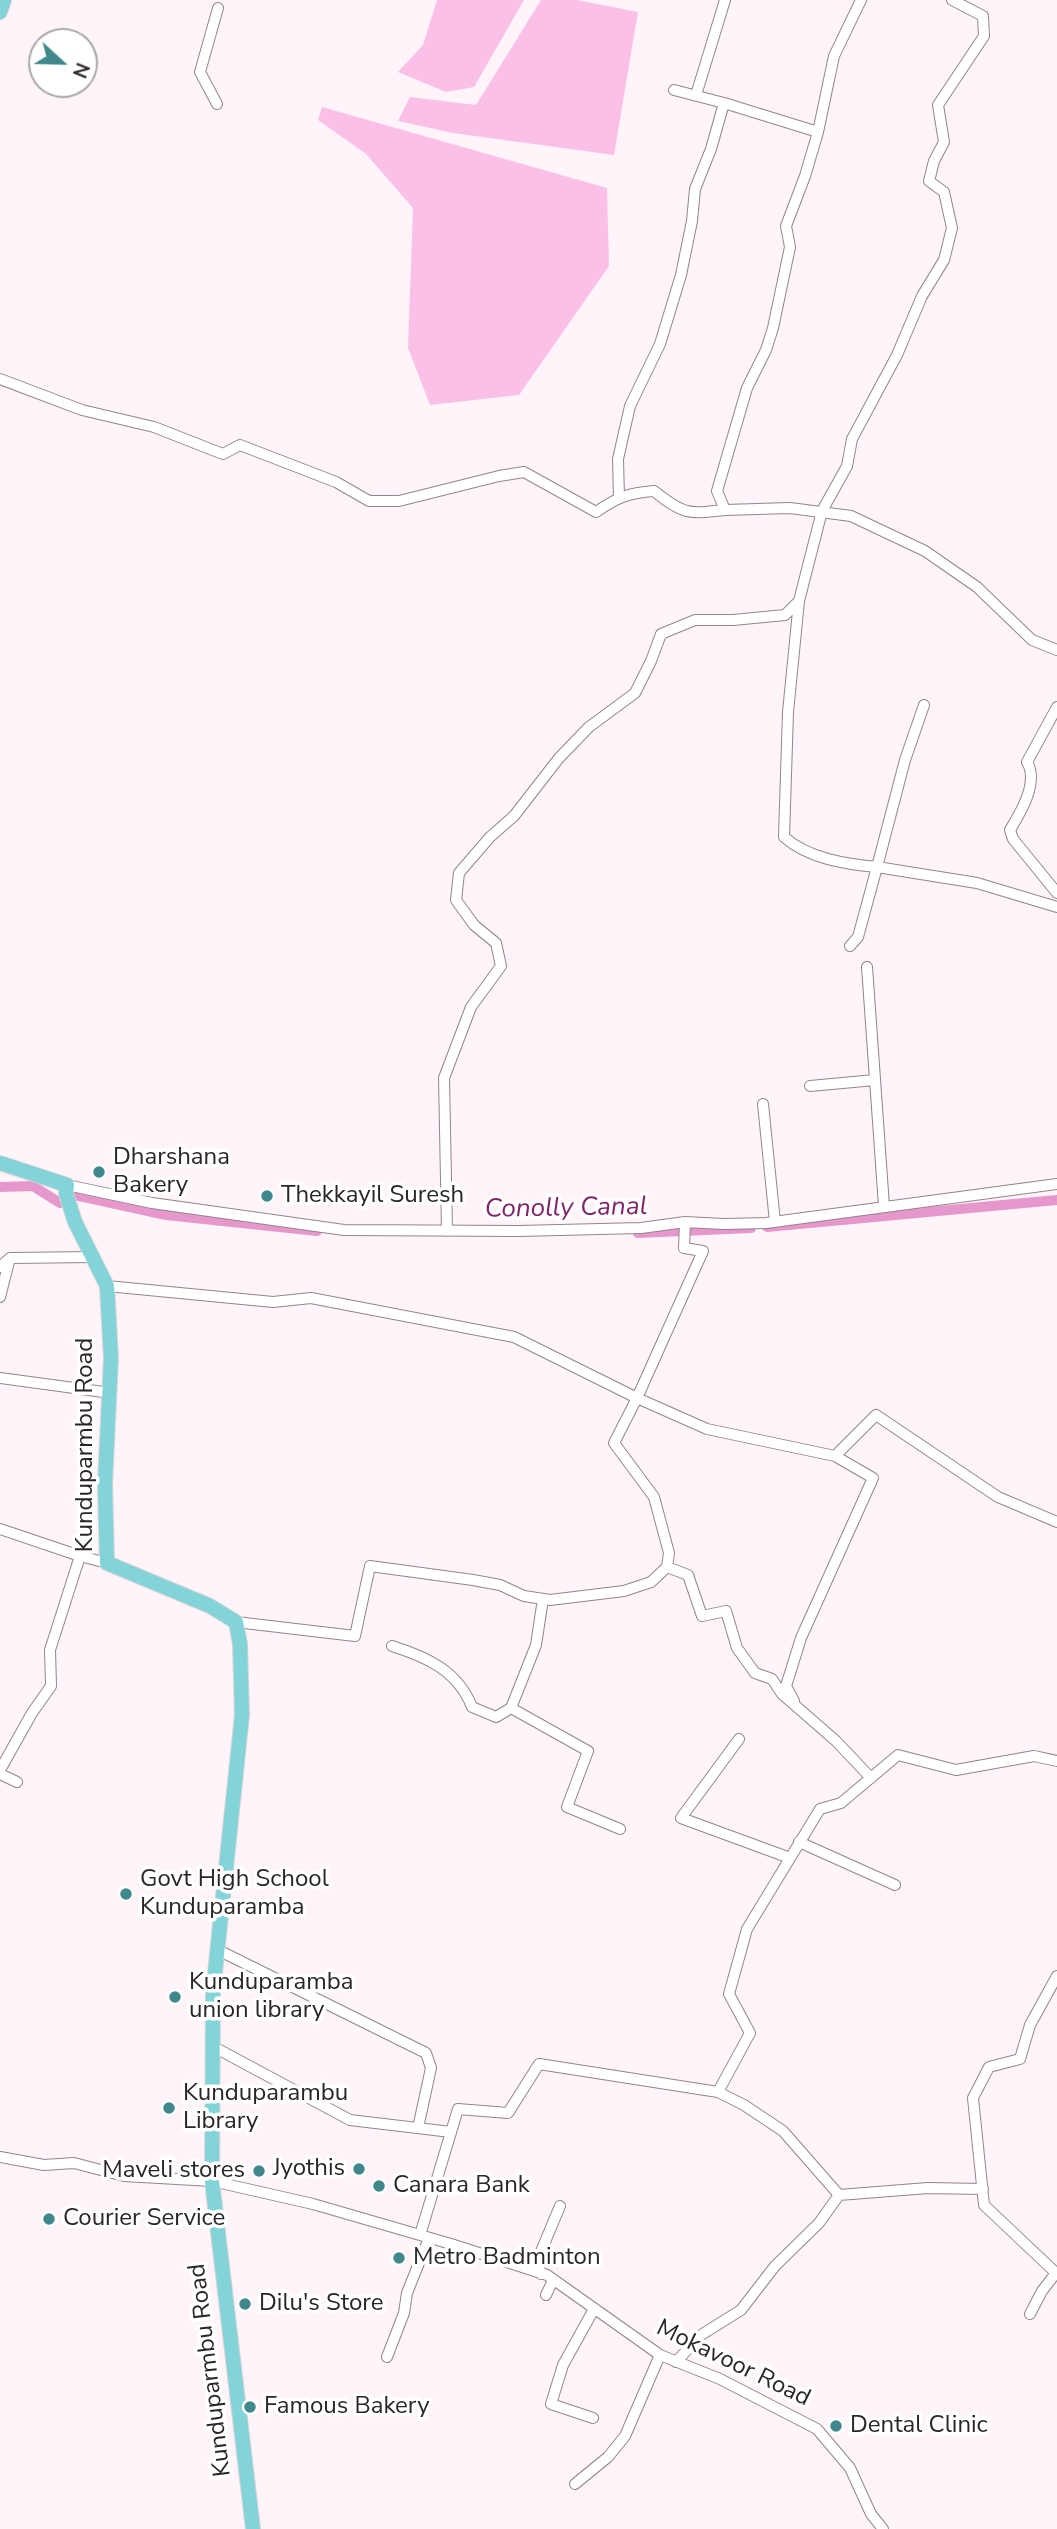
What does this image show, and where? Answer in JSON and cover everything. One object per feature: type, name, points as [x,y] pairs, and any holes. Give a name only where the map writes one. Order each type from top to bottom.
[{"type":"main road","points":[[0,12],[4,0]]},
{"type":"main road","points":[[0,1164],[68,1195]]},
{"type":"main road","name":"Kunduparmbu Road","points":[[68,1195],[80,1233],[107,1286],[111,1393],[105,1484],[107,1563],[210,1606],[236,1622],[240,1644],[242,1716],[213,1992],[212,2181],[253,2529]]},
{"type":"street","points":[[696,95],[725,0]]},
{"type":"street","points":[[725,510],[716,491],[747,388],[766,350],[773,328],[790,247],[786,226],[818,132],[834,56],[861,0]]},
{"type":"street","points":[[952,0],[983,16],[984,36],[938,105],[944,142],[933,161],[929,181],[944,192],[952,228],[944,260],[922,296],[873,402],[852,439],[847,466],[822,511],[799,601],[788,712],[784,837],[794,846],[844,864],[977,883],[1057,907]]},
{"type":"street","points":[[217,104],[200,72],[218,8]]},
{"type":"street","points":[[674,90],[818,132]]},
{"type":"street","points":[[619,497],[618,459],[630,406],[660,344],[681,275],[692,221],[695,189],[711,149],[724,103]]},
{"type":"street","points":[[0,379],[82,410],[154,427],[223,454],[240,445],[336,482],[369,501],[399,501],[524,472],[596,512],[619,497],[654,491],[676,509],[695,513],[766,508],[822,511],[852,516],[925,551],[977,587],[1032,640],[1057,650]]},
{"type":"street","points":[[447,1231],[444,1078],[471,1007],[501,966],[496,943],[474,925],[456,900],[459,873],[490,837],[514,816],[559,758],[589,727],[635,693],[661,634],[695,620],[733,620],[785,615],[799,601]]},
{"type":"street","points":[[850,946],[859,937],[905,760],[924,705]]},
{"type":"street","points":[[1057,707],[1027,762],[1032,779],[1010,830],[1013,839],[1057,893]]},
{"type":"street","points":[[867,967],[884,1206]]},
{"type":"street","points":[[810,1086],[875,1080]]},
{"type":"street","points":[[763,1104],[775,1222]]},
{"type":"street","points":[[68,1195],[152,1203],[344,1230],[447,1231],[775,1222],[1057,1184]]},
{"type":"street","points":[[236,1622],[355,1636],[370,1566],[500,1585],[524,1596],[543,1599],[624,1591],[651,1582],[667,1566],[669,1553],[654,1497],[614,1443],[703,1251],[684,1248],[685,1223]]},
{"type":"street","points":[[0,1267],[10,1258],[92,1257]]},
{"type":"street","points":[[0,1297],[10,1258]]},
{"type":"street","points":[[107,1286],[273,1302],[311,1298],[514,1337],[637,1398],[707,1429],[835,1456],[873,1478],[801,1638],[786,1686],[795,1704]]},
{"type":"street","points":[[0,1378],[111,1393]]},
{"type":"street","points":[[835,1456],[877,1415],[998,1497],[1057,1522]]},
{"type":"street","points":[[0,1529],[107,1563]]},
{"type":"street","points":[[17,1782],[0,1772],[32,1713],[51,1686],[50,1650],[80,1556]]},
{"type":"street","points":[[667,1566],[688,1575],[702,1616],[726,1611],[737,1648],[755,1673],[772,1679],[782,1694],[836,1741],[871,1778]]},
{"type":"street","points":[[392,1646],[439,1666],[465,1688],[472,1707],[496,1717],[512,1708],[536,1645],[543,1599]]},
{"type":"street","points":[[512,1708],[588,1751],[567,1807],[620,1829]]},
{"type":"street","points":[[739,1739],[681,1818],[790,1858]]},
{"type":"street","points":[[718,2092],[750,2034],[729,1994],[747,1929],[820,1809],[841,1803],[898,1755],[956,1770],[1034,1756],[1057,1761]]},
{"type":"street","points":[[799,1842],[895,1885]]},
{"type":"street","points":[[218,1950],[426,2053],[431,2068],[418,2128]]},
{"type":"street","points":[[1030,2314],[1056,2272],[984,2205],[973,2098],[989,2067],[1020,2059],[1030,2025],[1057,1976]]},
{"type":"street","points":[[212,2046],[350,2120],[451,2132]]},
{"type":"street","points":[[387,2357],[404,2313],[407,2293],[425,2237],[458,2109],[508,2113],[539,2064],[718,2092],[744,2105],[783,2131],[839,2195]]},
{"type":"street","name":"Mokavoor Road","points":[[0,2157],[44,2165],[74,2163],[124,2176],[212,2181],[313,2204],[541,2274],[660,2356],[720,2379],[817,2429],[850,2468],[871,2514],[883,2529]]},
{"type":"street","points":[[676,2362],[701,2335],[741,2310],[775,2266],[819,2222],[839,2195],[928,2188],[983,2189]]},
{"type":"street","points":[[541,2274],[537,2261],[560,2206]]},
{"type":"street","points":[[546,2295],[553,2280]]},
{"type":"street","points":[[593,2418],[551,2404],[563,2365],[594,2309]]},
{"type":"street","points":[[575,2484],[608,2457],[625,2435],[660,2356]]},
{"type":"shaded area","points":[[437,0],[524,0],[474,87],[446,92],[398,72],[423,45]]},
{"type":"shaded area","points":[[541,0],[577,0],[638,12],[614,155],[453,133],[398,121],[410,97],[476,105]]},
{"type":"shaded area","points":[[322,107],[607,188],[609,266],[519,395],[430,405],[408,348],[413,208],[366,154],[318,120]]},
{"type":"waterway","name":"Conolly Canal","points":[[0,1187],[33,1186],[60,1203],[75,1195],[166,1215],[317,1231]]},
{"type":"waterway","name":"Conolly Canal","points":[[767,1227],[1057,1200]]},
{"type":"waterway","name":"Conolly Canal","points":[[638,1233],[751,1228]]},
{"type":"place","name":"Dharshana Bakery","points":[[99,1172]]},
{"type":"place","name":"Thekkayil Suresh","points":[[267,1196]]},
{"type":"place","name":"Govt High School Kunduparamba","points":[[126,1894]]},
{"type":"place","name":"Kunduparamba union library","points":[[175,1997]]},
{"type":"place","name":"Kunduparambu Library","points":[[169,2108]]},
{"type":"place","name":"Jyothis","points":[[359,2169]]},
{"type":"place","name":"Maveli stores","points":[[259,2171]]},
{"type":"place","name":"Canara Bank","points":[[379,2186]]},
{"type":"place","name":"Courier Service","points":[[49,2219]]},
{"type":"place","name":"Metro Badminton","points":[[399,2258]]},
{"type":"place","name":"Dilu's Store","points":[[245,2304]]},
{"type":"place","name":"Famous Bakery","points":[[250,2407]]},
{"type":"place","name":"Dental Clinic","points":[[836,2426]]}]
